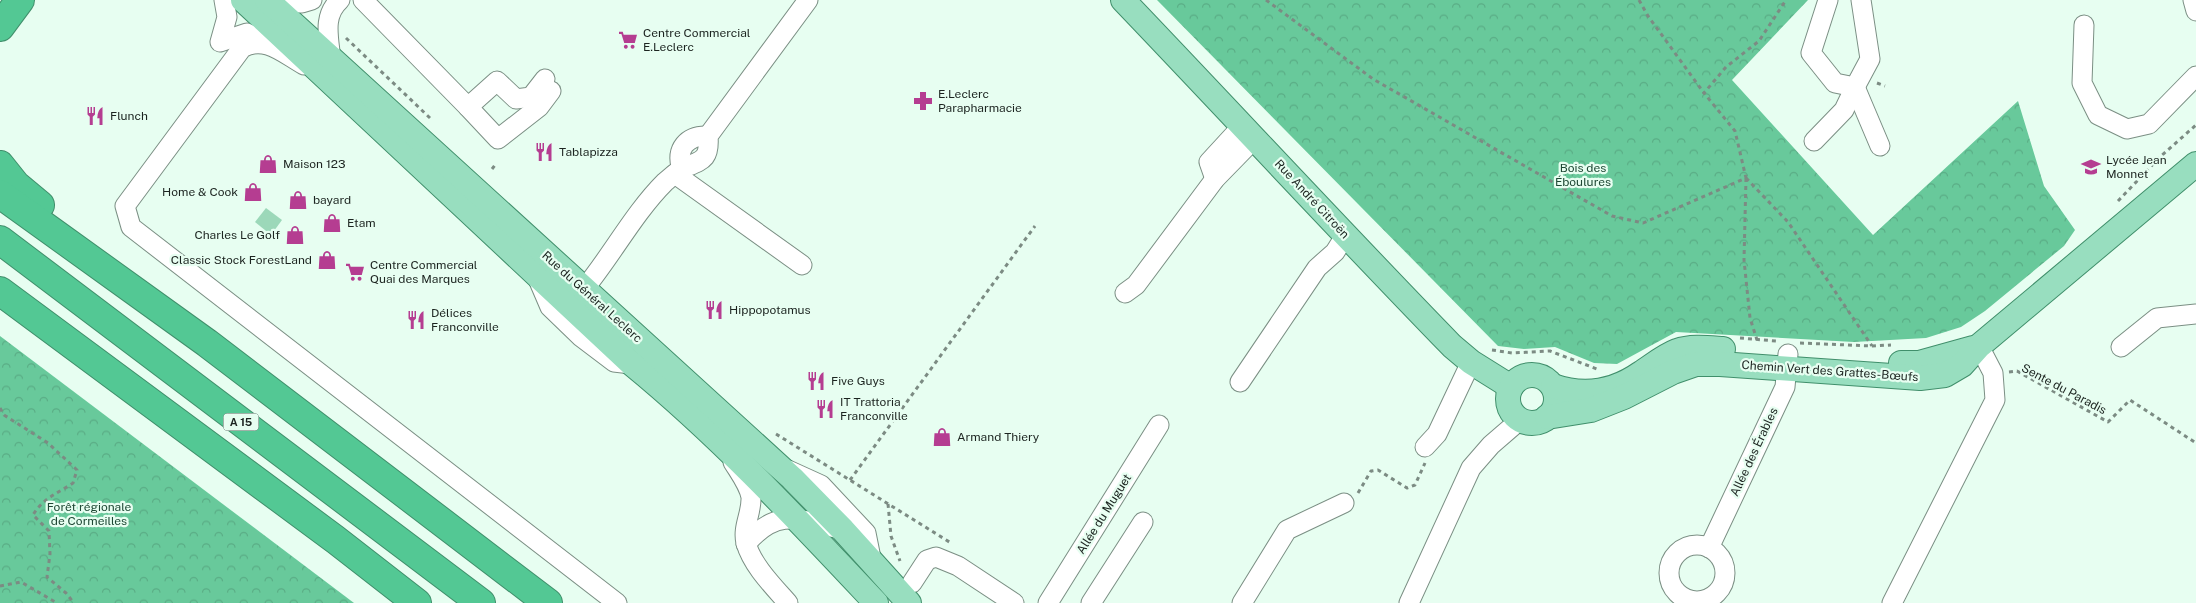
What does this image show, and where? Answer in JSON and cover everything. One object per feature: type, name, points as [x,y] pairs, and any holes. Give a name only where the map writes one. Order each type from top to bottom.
[{"type":"highway","points":[[0,27],[20,0]]},
{"type":"highway","points":[[0,165],[16,185],[206,343]]},
{"type":"highway","points":[[0,194],[206,343],[548,603]]},
{"type":"highway","name":"A 15","points":[[0,240],[481,603]]},
{"type":"highway","points":[[0,291],[336,540],[417,603]]},
{"type":"main road","name":"Rue du Général Leclerc","points":[[243,0],[331,71],[584,289],[773,463],[792,478],[873,564],[911,593]]},
{"type":"main road","name":"Rue André Citroën","points":[[1123,0],[1249,131],[1345,236],[1452,346],[1471,362],[1511,388]]},
{"type":"main road","name":"Rue du Général Leclerc","points":[[269,2],[331,71],[537,275],[724,448],[797,519],[876,603]]},
{"type":"main road","name":"Chemin Vert des Grattes-Bœufs","points":[[1547,418],[1591,410],[1624,397],[1667,366],[1788,352],[1887,377],[1946,375],[1962,366],[1979,346],[2196,164]]},
{"type":"main road","points":[[1553,386],[1556,400],[1552,412],[1547,418],[1534,423],[1520,420],[1509,405],[1511,388],[1519,378],[1531,374],[1544,377],[1553,386],[1577,392],[1591,393],[1608,389],[1667,366]]},
{"type":"street","points":[[224,0],[227,17],[220,42],[247,33],[331,71],[327,21],[330,13],[340,0]]},
{"type":"street","points":[[269,2],[302,3],[312,0]]},
{"type":"street","points":[[363,0],[498,139],[539,107],[551,82],[531,97],[516,98]]},
{"type":"street","points":[[584,289],[653,195],[678,171],[693,166],[704,158],[709,149],[708,136],[808,0]]},
{"type":"street","points":[[1828,0],[1810,53],[1835,83],[1855,87]]},
{"type":"street","points":[[1814,141],[1844,110],[1870,59],[1861,0]]},
{"type":"street","points":[[2193,0],[2196,11]]},
{"type":"street","points":[[2084,25],[2082,84],[2098,115],[2127,129],[2149,124],[2196,76]]},
{"type":"street","points":[[264,42],[250,44],[242,48],[125,206],[131,227],[617,603]]},
{"type":"street","points":[[468,107],[497,81],[530,113]]},
{"type":"street","points":[[1855,87],[1880,146]]},
{"type":"street","points":[[1124,293],[1136,284],[1215,179],[1209,162],[1249,131]]},
{"type":"street","points":[[678,171],[802,266]]},
{"type":"street","points":[[1240,382],[1317,268],[1334,252],[1345,236]]},
{"type":"street","points":[[2121,346],[2157,318],[2196,314]]},
{"type":"street","points":[[1892,603],[1995,400],[1993,373],[1979,346]]},
{"type":"street","name":"Allée des Érables","points":[[1709,548],[1784,387],[1788,352]]},
{"type":"street","points":[[1426,454],[1438,434],[1471,362]]},
{"type":"street","points":[[1409,603],[1471,468],[1491,445],[1520,420]]},
{"type":"street","name":"Allée du Muguet","points":[[1048,603],[1159,425]]},
{"type":"street","points":[[724,448],[750,493],[751,504],[745,535],[746,544],[751,555],[770,582],[788,603]]},
{"type":"street","points":[[773,463],[821,485],[866,533],[873,564]]},
{"type":"street","points":[[1242,603],[1287,530],[1344,503]]},
{"type":"street","points":[[746,544],[764,525],[771,522],[797,519],[843,530]]},
{"type":"street","points":[[1091,603],[1143,522]]},
{"type":"street","points":[[911,593],[927,560],[936,557],[958,566],[1014,603]]},
{"type":"street","points":[[768,603],[770,582]]},
{"type":"path","points":[[1266,0],[1373,79],[1612,216],[1643,223],[1746,178]]},
{"type":"path","points":[[1640,0],[1648,16],[1704,93],[1735,131],[1746,178],[1744,260],[1750,318],[1757,340]]},
{"type":"path","points":[[1704,93],[1726,67],[1759,41],[1786,0]]},
{"type":"path","points":[[2112,207],[2160,157],[2196,125]]},
{"type":"path","points":[[492,169],[495,165]]},
{"type":"path","points":[[1746,178],[1788,222],[1872,346]]},
{"type":"path","points":[[850,480],[1035,226]]},
{"type":"path","points":[[1731,338],[1757,340],[1788,352],[1899,344]]},
{"type":"path","points":[[1501,351],[1512,353],[1550,351],[1591,368],[1602,370]]},
{"type":"path","name":"Sente du Paradis","points":[[1993,373],[2017,371],[2108,422],[2130,400],[2196,443]]},
{"type":"path","points":[[0,408],[4,415],[48,443],[77,470],[73,483],[52,495],[38,507],[33,515],[49,531],[50,554],[47,577],[66,593],[74,603]]},
{"type":"path","points":[[1344,503],[1354,500],[1371,471],[1378,470],[1407,488],[1415,485],[1426,454]]},
{"type":"path","points":[[911,593],[907,576],[895,550],[888,504],[954,544]]},
{"type":"path","points":[[0,586],[21,582],[57,603]]},
{"type":"green space","name":"Bois des Éboulures","points":[[1157,0],[1808,0],[1732,80],[1873,235],[2018,101],[2044,186],[2075,230],[2064,246],[1985,311],[1961,327],[1926,338],[1854,342],[1676,332],[1617,364],[1594,363],[1555,347],[1524,349],[1498,346]]},
{"type":"green space","points":[[266,208],[282,220],[271,235],[255,222]]},
{"type":"green space","name":"Forêt régionale de Cormeilles","points":[[0,336],[354,603],[0,603]]},
{"type":"place","name":"Centre Commercial E.Leclerc","points":[[628,40]]},
{"type":"place","name":"E.Leclerc Parapharmacie","points":[[923,101]]},
{"type":"place","name":"Flunch","points":[[95,116]]},
{"type":"place","name":"Tablapizza","points":[[544,152]]},
{"type":"place","name":"Maison 123","points":[[268,164]]},
{"type":"place","name":"Lycée Jean Monnet","points":[[2091,167]]},
{"type":"place","name":"Home & Cook","points":[[253,192]]},
{"type":"place","name":"bayard","points":[[298,200]]},
{"type":"place","name":"Etam","points":[[332,223]]},
{"type":"place","name":"Charles Le Golf","points":[[295,235]]},
{"type":"place","name":"Classic Stock ForestLand","points":[[327,260]]},
{"type":"place","name":"Centre Commercial Quai des Marques","points":[[355,272]]},
{"type":"place","name":"Hippopotamus","points":[[714,310]]},
{"type":"place","name":"Délices Franconville","points":[[416,320]]},
{"type":"place","name":"Five Guys","points":[[816,381]]},
{"type":"place","name":"IT Trattoria Franconville","points":[[825,409]]},
{"type":"place","name":"Armand Thiery","points":[[942,437]]}]
